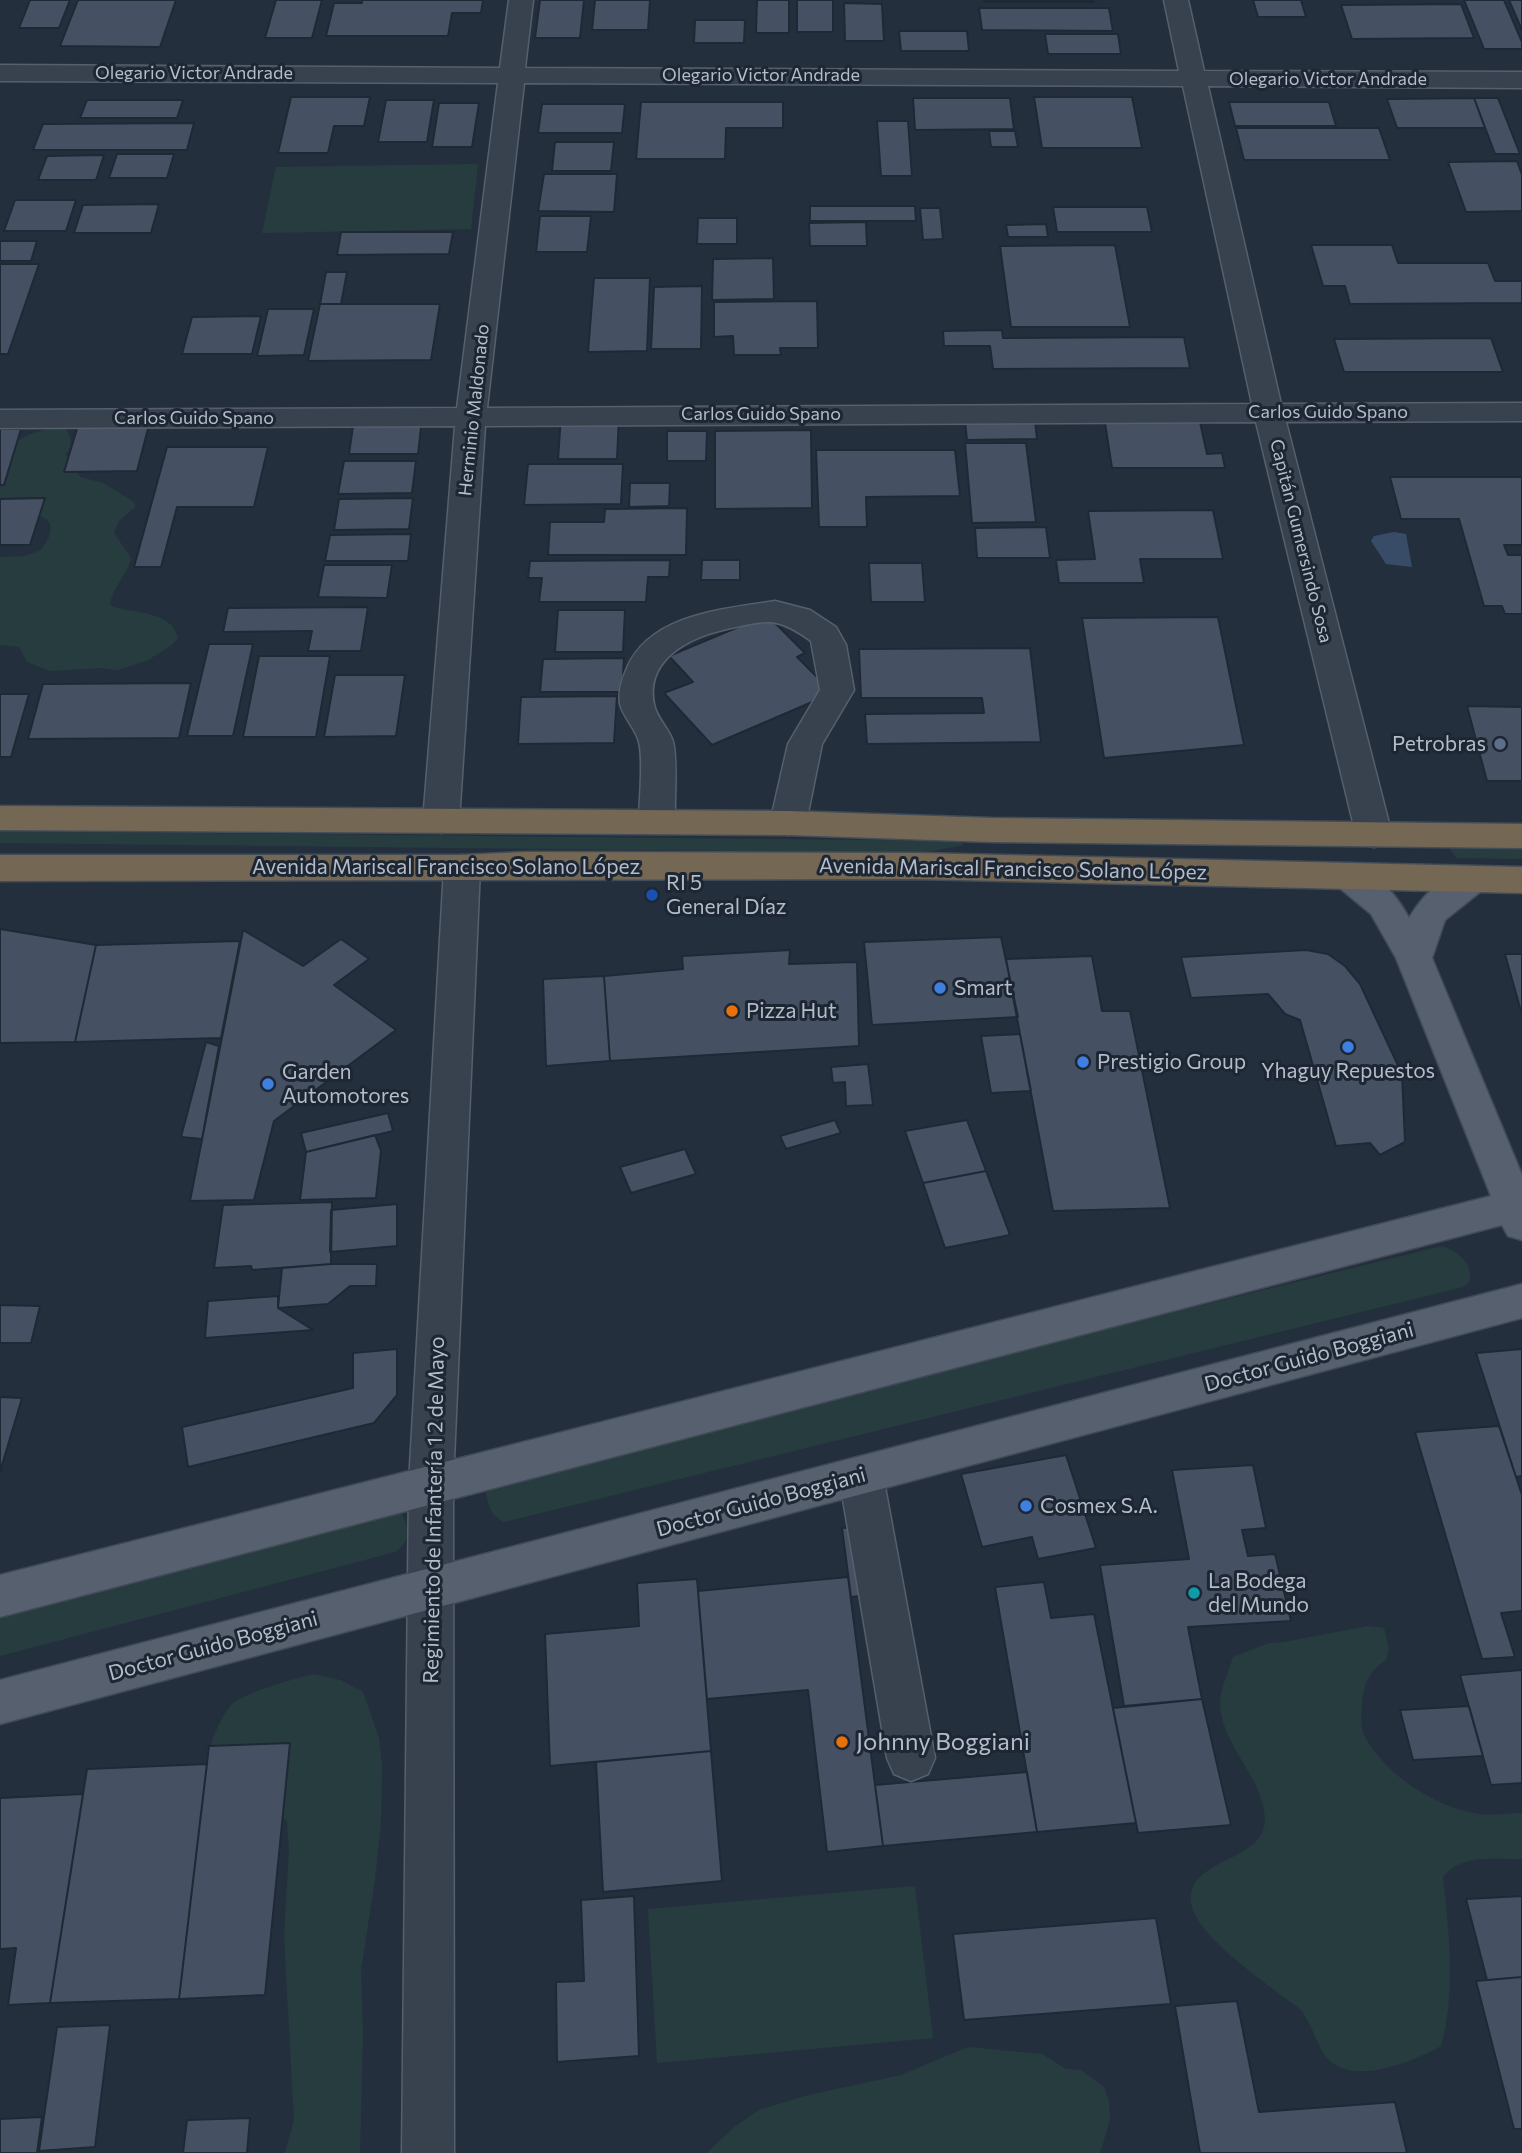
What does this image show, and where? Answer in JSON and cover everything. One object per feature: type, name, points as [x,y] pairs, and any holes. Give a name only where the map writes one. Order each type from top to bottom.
[{"type":"highway","name":"Avenida Mariscal Francisco Solano López","points":[[0,818],[788,822],[992,830],[1522,836]]},
{"type":"highway","points":[[917,866],[979,857],[1321,859],[1340,857],[1364,847],[1374,835]]},
{"type":"highway","name":"Avenida Mariscal Francisco Solano López","points":[[0,868],[917,866],[1522,880]]},
{"type":"main road","points":[[0,1596],[431,1483],[1519,1211],[1414,958],[1384,905],[1349,876]]},
{"type":"main road","points":[[1414,958],[1419,935],[1437,902],[1472,878]]},
{"type":"main road","name":"Doctor Guido Boggiani","points":[[0,1702],[1522,1301]]},
{"type":"street","name":"Herminio Maldonado","points":[[441,821],[471,416],[521,0]]},
{"type":"street","name":"Capitán Gumersindo Sosa","points":[[1176,0],[1268,411],[1374,835]]},
{"type":"street","name":"Olegario Victor Andrade","points":[[0,72],[1522,80]]},
{"type":"street","name":"Carlos Guido Spano","points":[[0,419],[1268,411],[1522,412]]},
{"type":"street","points":[[657,822],[656,742],[637,705],[637,684],[649,654],[666,640],[696,628],[720,620],[775,611],[799,617],[824,634],[830,645],[837,690],[805,744],[788,822]]},
{"type":"street","name":"Regimiento de Infantería 1 2 de Mayo","points":[[428,2153],[431,1483],[462,868]]},
{"type":"street","points":[[861,1476],[911,1758]]},
{"type":"green space","points":[[478,164],[471,229],[262,233],[276,167]]},
{"type":"green space","points":[[60,425],[69,434],[70,446],[66,454],[80,477],[103,483],[134,502],[135,507],[119,521],[114,533],[131,558],[112,595],[111,606],[160,618],[168,622],[178,638],[148,660],[118,670],[100,668],[50,671],[27,662],[19,647],[0,645],[0,557],[25,556],[41,550],[49,537],[51,527],[42,516],[0,512],[0,459],[13,443],[33,433]]},
{"type":"green space","points":[[0,831],[960,841],[963,845],[923,853],[0,843]]},
{"type":"green space","points":[[1454,846],[1522,847],[1522,859],[1457,858],[1450,850]]},
{"type":"green space","points":[[1442,1246],[1458,1255],[1469,1268],[1470,1281],[1463,1287],[504,1522],[493,1514],[488,1503],[486,1493],[498,1479]]},
{"type":"green space","points":[[397,1508],[404,1519],[407,1537],[401,1548],[395,1552],[0,1656],[0,1606]]},
{"type":"green space","points":[[1368,1626],[1384,1628],[1389,1649],[1386,1660],[1371,1674],[1364,1691],[1362,1729],[1374,1751],[1399,1777],[1446,1805],[1479,1814],[1522,1813],[1522,1859],[1469,1861],[1459,1864],[1443,1877],[1450,1984],[1441,2046],[1398,2065],[1364,2071],[1348,2070],[1335,2064],[1324,2054],[1301,2010],[1215,1941],[1193,1909],[1191,1894],[1196,1882],[1205,1872],[1244,1851],[1263,1832],[1263,1803],[1222,1718],[1220,1698],[1233,1657],[1269,1643]]},
{"type":"green space","points":[[314,1674],[340,1680],[363,1692],[379,1738],[382,1764],[381,1821],[375,1880],[361,1969],[363,2033],[360,2153],[285,2153],[294,2120],[284,1935],[289,1850],[287,1821],[269,1803],[207,1764],[215,1732],[232,1704],[258,1691]]},
{"type":"green space","points":[[915,1886],[933,2038],[657,2063],[648,1909]]},
{"type":"green space","points":[[968,2047],[1042,2054],[1066,2069],[1081,2070],[1104,2087],[1109,2101],[1110,2120],[1100,2153],[707,2153],[733,2128],[759,2110],[809,2095],[901,2075]]},
{"type":"water","points":[[1394,532],[1406,534],[1412,567],[1386,564],[1371,541],[1374,536]]},
{"type":"building","points":[[30,0],[70,0],[59,28],[19,28]]},
{"type":"building","points":[[78,0],[176,0],[160,47],[60,46]]},
{"type":"building","points":[[276,0],[322,0],[312,38],[265,38]]},
{"type":"building","points":[[362,0],[483,0],[481,13],[452,13],[448,36],[326,36],[334,3],[362,3]]},
{"type":"building","points":[[540,0],[584,0],[580,38],[535,38]]},
{"type":"building","points":[[595,0],[650,0],[648,30],[592,30]]},
{"type":"building","points":[[757,0],[789,0],[789,33],[756,33]]},
{"type":"building","points":[[797,0],[833,0],[833,32],[797,32]]},
{"type":"building","points":[[1094,0],[1094,2],[984,2]]},
{"type":"building","points":[[1253,0],[1301,0],[1306,17],[1258,17]]},
{"type":"building","points":[[1464,0],[1504,0],[1522,42],[1522,49],[1484,49]]},
{"type":"building","points":[[1509,0],[1522,0],[1522,30]]},
{"type":"building","points":[[844,3],[882,4],[884,41],[845,41]]},
{"type":"building","points":[[1461,4],[1474,38],[1352,39],[1341,5]]},
{"type":"building","points":[[979,8],[1109,8],[1113,31],[982,30]]},
{"type":"building","points":[[695,20],[745,20],[744,43],[694,43]]},
{"type":"building","points":[[899,31],[967,31],[969,51],[901,51]]},
{"type":"building","points":[[1045,34],[1118,34],[1121,54],[1048,54]]},
{"type":"building","points":[[291,97],[370,97],[364,126],[334,126],[328,153],[278,153]]},
{"type":"building","points":[[1034,97],[1132,97],[1142,148],[1042,148]]},
{"type":"building","points":[[913,98],[1010,98],[1014,129],[915,130]]},
{"type":"building","points":[[1474,98],[1485,128],[1397,128],[1387,99]]},
{"type":"building","points":[[1474,98],[1498,98],[1520,154],[1495,154]]},
{"type":"building","points":[[87,100],[183,100],[177,118],[80,118]]},
{"type":"building","points":[[386,100],[434,100],[427,142],[378,142]]},
{"type":"building","points":[[641,102],[783,102],[783,128],[726,128],[725,159],[636,159]]},
{"type":"building","points":[[1229,102],[1329,102],[1336,126],[1235,126]]},
{"type":"building","points":[[439,103],[479,103],[472,147],[432,147]]},
{"type":"building","points":[[542,104],[625,104],[622,133],[538,133]]},
{"type":"building","points":[[877,121],[908,121],[912,176],[881,176]]},
{"type":"building","points":[[194,123],[187,150],[33,150],[43,124]]},
{"type":"building","points":[[1236,128],[1379,128],[1390,160],[1244,160]]},
{"type":"building","points":[[989,131],[1015,131],[1018,147],[991,147]]},
{"type":"building","points":[[555,142],[614,142],[611,171],[552,171]]},
{"type":"building","points":[[117,154],[174,154],[167,178],[109,178]]},
{"type":"building","points":[[104,155],[96,180],[38,180],[47,156]]},
{"type":"building","points":[[1517,161],[1522,175],[1522,211],[1466,212],[1448,162]]},
{"type":"building","points":[[544,174],[617,174],[614,212],[538,211]]},
{"type":"building","points":[[15,200],[76,200],[66,231],[4,231]]},
{"type":"building","points":[[159,204],[151,233],[74,233],[83,205]]},
{"type":"building","points":[[810,206],[915,206],[916,221],[810,221]]},
{"type":"building","points":[[1053,207],[1147,207],[1152,232],[1057,232]]},
{"type":"building","points":[[920,208],[940,208],[943,239],[923,240]]},
{"type":"building","points":[[540,216],[591,216],[587,252],[536,252]]},
{"type":"building","points":[[698,218],[737,218],[737,244],[697,244]]},
{"type":"building","points":[[866,222],[867,246],[810,246],[809,223]]},
{"type":"building","points":[[1046,224],[1048,237],[1008,237],[1006,225]]},
{"type":"building","points":[[341,232],[453,232],[449,254],[337,255]]},
{"type":"building","points":[[0,241],[37,241],[31,261],[0,261]]},
{"type":"building","points":[[1115,245],[1130,327],[1011,327],[1000,246]]},
{"type":"building","points":[[1311,245],[1392,245],[1398,263],[1488,263],[1495,281],[1522,281],[1522,303],[1350,304],[1345,286],[1323,286]]},
{"type":"building","points":[[773,258],[774,299],[712,300],[713,259]]},
{"type":"building","points":[[0,264],[39,264],[8,354],[0,354]]},
{"type":"building","points":[[326,272],[347,272],[341,304],[320,304]]},
{"type":"building","points":[[594,278],[650,278],[647,351],[588,352]]},
{"type":"building","points":[[702,286],[701,349],[651,349],[654,287]]},
{"type":"building","points":[[817,301],[818,348],[780,348],[781,355],[734,355],[733,336],[714,337],[714,302]]},
{"type":"building","points":[[320,304],[440,304],[431,360],[308,361]]},
{"type":"building","points":[[268,309],[314,309],[304,355],[257,356]]},
{"type":"building","points":[[261,316],[252,354],[182,354],[192,317]]},
{"type":"building","points":[[1002,330],[1003,338],[1184,337],[1190,368],[993,369],[990,346],[944,346],[943,331]]},
{"type":"building","points":[[1491,338],[1503,372],[1344,372],[1334,339]]},
{"type":"building","points":[[561,416],[619,416],[617,459],[558,459]]},
{"type":"building","points":[[354,419],[422,419],[418,454],[349,454]]},
{"type":"building","points":[[150,421],[137,471],[64,472],[79,422]]},
{"type":"building","points":[[1035,421],[1037,439],[967,440],[965,422]]},
{"type":"building","points":[[1200,422],[1207,454],[1222,453],[1225,468],[1112,468],[1105,423]]},
{"type":"building","points":[[0,429],[21,429],[4,485],[0,485]]},
{"type":"building","points":[[811,430],[812,508],[715,509],[715,431]]},
{"type":"building","points":[[667,431],[707,431],[706,461],[667,461]]},
{"type":"building","points":[[965,443],[1026,443],[1036,522],[972,523]]},
{"type":"building","points":[[167,447],[268,447],[254,507],[177,507],[161,567],[134,567]]},
{"type":"building","points":[[816,450],[955,450],[960,496],[866,497],[867,527],[819,527]]},
{"type":"building","points":[[344,461],[416,461],[412,493],[338,494]]},
{"type":"building","points":[[528,464],[623,464],[621,504],[524,505]]},
{"type":"building","points":[[1390,477],[1522,477],[1522,545],[1504,545],[1508,555],[1522,555],[1522,614],[1505,614],[1502,606],[1484,606],[1459,519],[1401,519]]},
{"type":"building","points":[[630,483],[670,483],[669,506],[629,507]]},
{"type":"building","points":[[45,498],[30,545],[0,545],[0,499]]},
{"type":"building","points":[[413,498],[409,529],[334,530],[339,499]]},
{"type":"building","points":[[687,508],[686,555],[548,555],[550,522],[604,522],[605,509]]},
{"type":"building","points":[[1213,510],[1223,559],[1140,559],[1144,583],[1059,583],[1056,560],[1095,559],[1088,511]]},
{"type":"building","points":[[1046,527],[1050,558],[977,558],[975,528]]},
{"type":"building","points":[[411,534],[408,561],[325,561],[330,535]]},
{"type":"building","points":[[670,560],[669,577],[648,577],[646,602],[539,602],[542,578],[528,578],[530,561]]},
{"type":"building","points":[[702,560],[740,560],[740,580],[701,580]]},
{"type":"building","points":[[869,563],[922,563],[925,602],[871,602]]},
{"type":"building","points":[[324,565],[392,565],[387,598],[318,597]]},
{"type":"building","points":[[368,607],[361,651],[308,651],[312,631],[223,632],[228,608]]},
{"type":"building","points":[[558,610],[625,610],[623,652],[555,652]]},
{"type":"building","points":[[767,615],[805,653],[797,657],[833,693],[712,745],[664,693],[693,682],[669,656]]},
{"type":"building","points":[[1218,617],[1244,745],[1104,758],[1082,618]]},
{"type":"building","points":[[209,644],[253,644],[233,736],[187,736]]},
{"type":"building","points":[[1030,648],[1041,742],[867,744],[865,714],[984,713],[982,698],[861,698],[859,649]]},
{"type":"building","points":[[259,656],[330,656],[316,737],[243,737]]},
{"type":"building","points":[[624,658],[622,692],[540,692],[543,659]]},
{"type":"building","points":[[335,675],[405,675],[396,736],[324,737]]},
{"type":"building","points":[[191,683],[179,738],[28,739],[43,684]]},
{"type":"building","points":[[0,694],[29,694],[11,757],[0,757]]},
{"type":"building","points":[[617,696],[614,743],[518,744],[521,697]]},
{"type":"building","name":"Petrobras","points":[[1467,706],[1522,707],[1522,781],[1487,781]]},
{"type":"building","points":[[0,929],[96,945],[75,1042],[0,1043]]},
{"type":"building","name":"Garden Automotores","points":[[243,930],[303,966],[341,939],[369,959],[334,985],[396,1030],[274,1121],[254,1200],[190,1201]]},
{"type":"building","name":"Smart","points":[[1001,937],[1018,1017],[872,1025],[864,942]]},
{"type":"building","points":[[240,941],[221,1038],[75,1042],[96,945]]},
{"type":"building","name":"Pizza Hut","points":[[790,950],[789,964],[857,962],[859,1046],[610,1061],[604,976],[683,969],[682,956]]},
{"type":"building","name":"Yhaguy Repuestos","points":[[1306,950],[1328,954],[1345,966],[1360,984],[1402,1074],[1405,1142],[1380,1155],[1370,1143],[1336,1146],[1300,1020],[1285,1014],[1268,994],[1191,998],[1181,957]]},
{"type":"building","points":[[1505,954],[1522,954],[1522,1015]]},
{"type":"building","name":"Prestigio Group","points":[[1092,956],[1102,1011],[1130,1011],[1170,1208],[1053,1211],[1006,959]]},
{"type":"building","points":[[604,976],[610,1061],[546,1066],[543,979]]},
{"type":"building","points":[[1020,1034],[1031,1091],[991,1093],[981,1036]]},
{"type":"building","points":[[206,1042],[219,1046],[202,1139],[181,1137]]},
{"type":"building","points":[[868,1064],[873,1105],[846,1106],[845,1082],[833,1083],[831,1067]]},
{"type":"building","points":[[388,1113],[393,1131],[306,1152],[301,1133]]},
{"type":"building","points":[[835,1120],[841,1133],[786,1149],[780,1136]]},
{"type":"building","points":[[967,1120],[986,1171],[923,1183],[905,1131]]},
{"type":"building","points":[[375,1135],[381,1151],[376,1198],[300,1200],[306,1152]]},
{"type":"building","points":[[685,1149],[696,1174],[631,1193],[620,1167]]},
{"type":"building","points":[[986,1171],[1010,1235],[945,1248],[923,1183]]},
{"type":"building","points":[[332,1202],[331,1264],[252,1270],[251,1266],[214,1268],[223,1205]]},
{"type":"building","points":[[397,1204],[397,1246],[330,1252],[331,1210]]},
{"type":"building","points":[[377,1264],[376,1286],[350,1286],[328,1304],[278,1308],[282,1268]]},
{"type":"building","points":[[278,1296],[278,1308],[313,1330],[205,1338],[208,1301]]},
{"type":"building","points":[[0,1305],[40,1306],[31,1343],[0,1343]]},
{"type":"building","points":[[397,1349],[397,1395],[374,1423],[188,1467],[182,1427],[353,1388],[353,1353]]},
{"type":"building","points":[[1522,1349],[1522,1476],[1516,1477],[1476,1353]]},
{"type":"building","points":[[0,1397],[22,1398],[0,1472]]},
{"type":"building","points":[[1499,1426],[1522,1495],[1522,1611],[1501,1613],[1515,1657],[1482,1659],[1415,1432]]},
{"type":"building","name":"Cosmex S.A.","points":[[1066,1455],[1096,1548],[1038,1559],[1032,1537],[982,1547],[961,1474]]},
{"type":"building","name":"La Bodega del Mundo","points":[[1253,1465],[1266,1528],[1242,1530],[1248,1556],[1275,1554],[1291,1621],[1188,1627],[1202,1699],[1124,1706],[1100,1565],[1189,1559],[1172,1470]]},
{"type":"building","points":[[861,1527],[871,1595],[851,1597],[842,1528]]},
{"type":"building","name":"Johnny Boggiani","points":[[848,1577],[883,1846],[827,1852],[808,1690],[707,1699],[698,1591]]},
{"type":"building","points":[[697,1579],[711,1751],[550,1766],[545,1634],[639,1626],[637,1583]]},
{"type":"building","points":[[1044,1582],[1051,1618],[1094,1614],[1136,1823],[1037,1832],[995,1587]]},
{"type":"building","points":[[1522,1670],[1522,1783],[1491,1785],[1460,1675]]},
{"type":"building","points":[[1202,1699],[1231,1825],[1138,1833],[1113,1708]]},
{"type":"building","points":[[1469,1706],[1483,1756],[1413,1760],[1400,1710]]},
{"type":"building","points":[[290,1743],[265,1995],[179,1999],[209,1746]]},
{"type":"building","points":[[711,1751],[722,1881],[603,1892],[596,1762]]},
{"type":"building","points":[[207,1764],[179,1999],[50,2003],[87,1769]]},
{"type":"building","points":[[1027,1772],[1037,1832],[883,1846],[875,1785]]},
{"type":"building","points":[[83,1794],[50,2003],[8,2005],[16,1948],[0,1949],[0,1798]]},
{"type":"building","points":[[634,1896],[639,2056],[557,2062],[556,1982],[584,1981],[581,1900]]},
{"type":"building","points":[[1522,1896],[1522,1977],[1487,1980],[1466,1899]]},
{"type":"building","points":[[1156,1918],[1171,2004],[964,2020],[953,1934]]},
{"type":"building","points":[[1522,1977],[1522,2129],[1514,2129],[1476,1981]]},
{"type":"building","points":[[1237,2001],[1259,2112],[1395,2102],[1407,2153],[1200,2153],[1175,2006]]},
{"type":"building","points":[[110,2025],[95,2147],[39,2151],[57,2027]]},
{"type":"building","points":[[42,2117],[37,2153],[0,2153],[0,2119]]},
{"type":"building","points":[[250,2118],[247,2153],[183,2153],[187,2120]]},
{"type":"place","name":"Petrobras","points":[[1500,744]]},
{"type":"place","name":"RI 5 General Díaz","points":[[652,895]]},
{"type":"place","name":"Smart","points":[[940,988]]},
{"type":"place","name":"Pizza Hut","points":[[732,1011]]},
{"type":"place","name":"Yhaguy Repuestos","points":[[1348,1047]]},
{"type":"place","name":"Prestigio Group","points":[[1083,1062]]},
{"type":"place","name":"Garden Automotores","points":[[268,1084]]},
{"type":"place","name":"Cosmex S.A.","points":[[1026,1506]]},
{"type":"place","name":"La Bodega del Mundo","points":[[1194,1593]]},
{"type":"place","name":"Johnny Boggiani","points":[[842,1742]]}]
